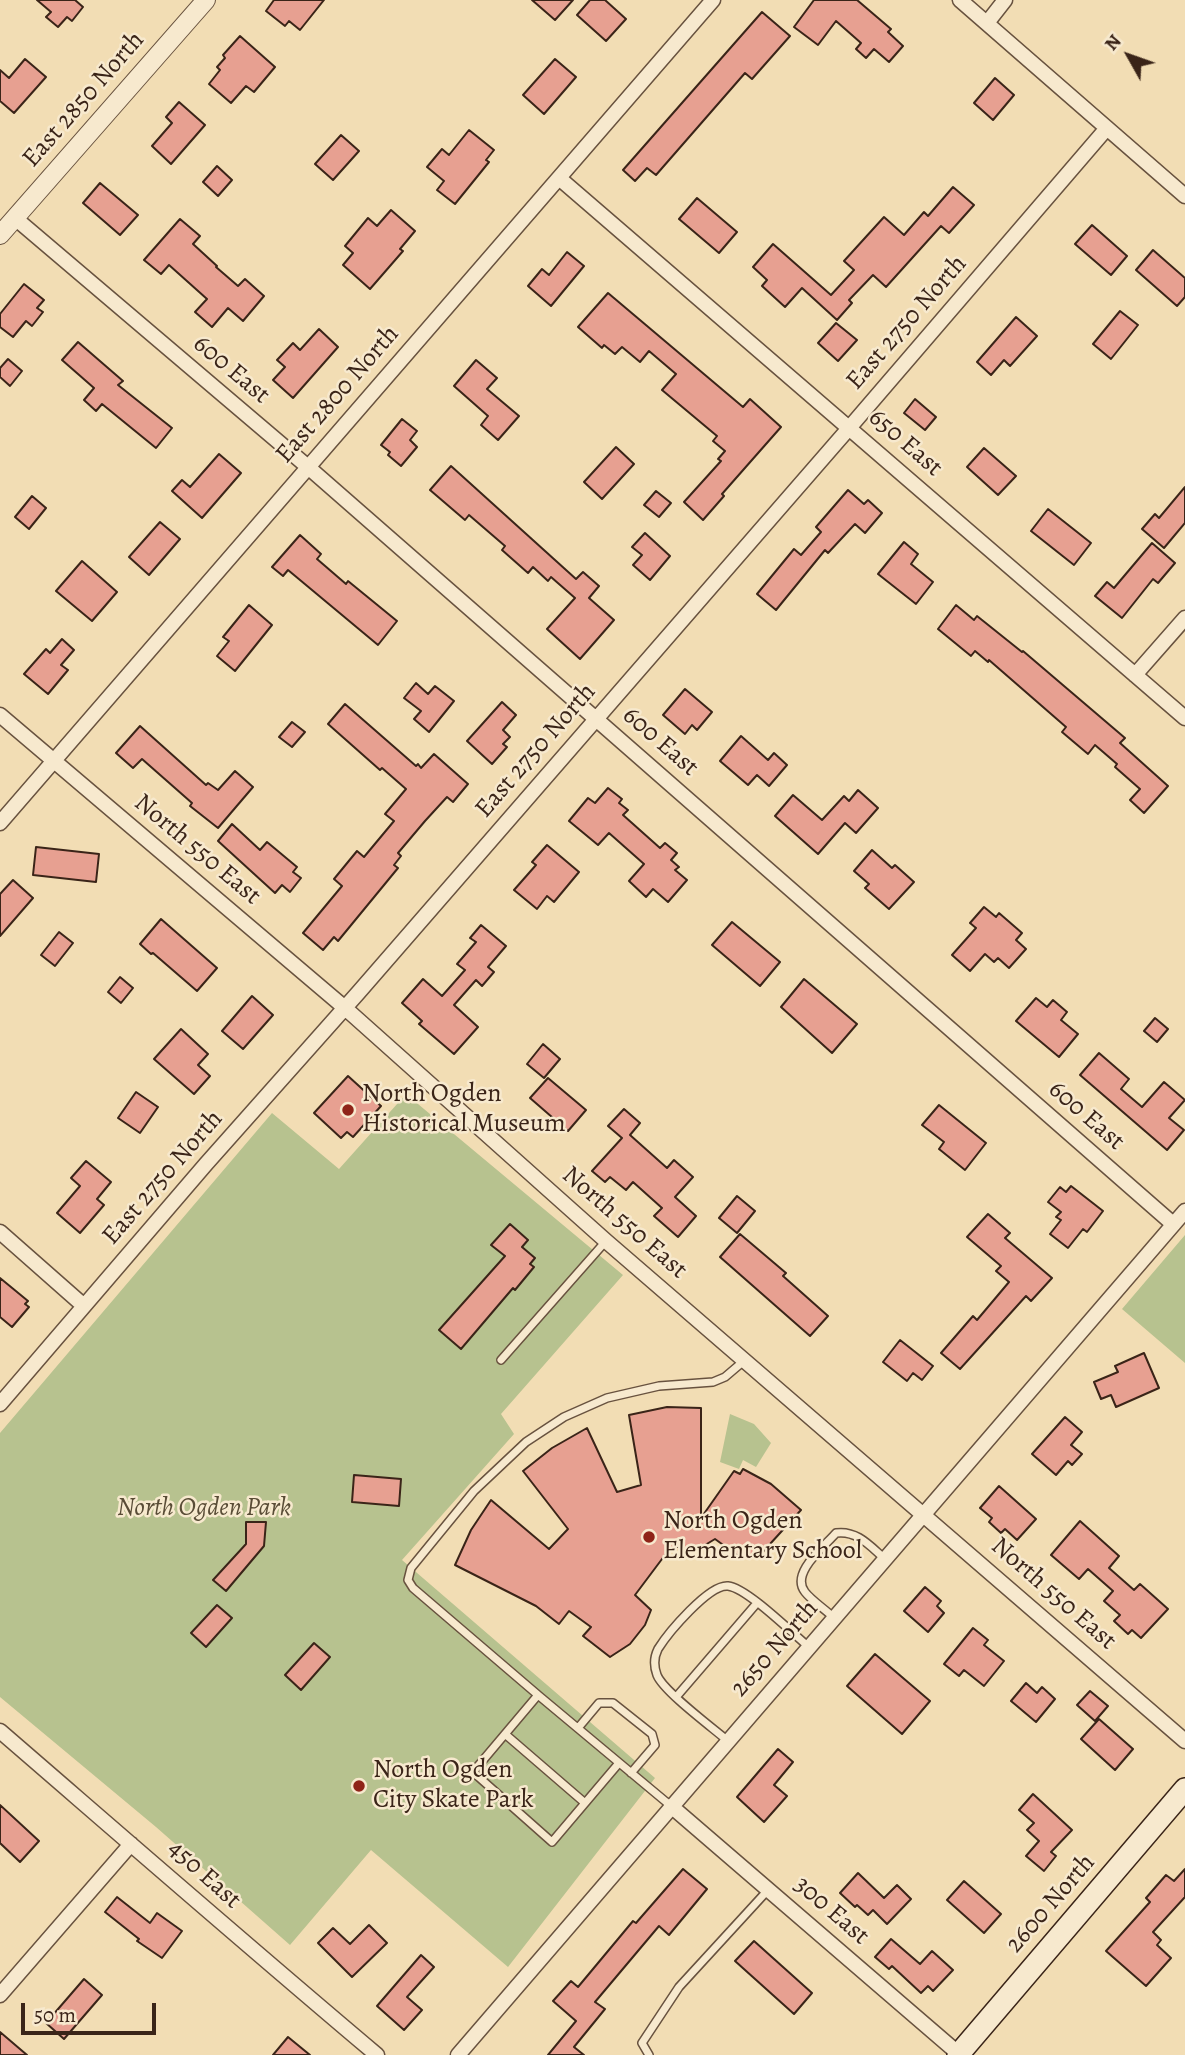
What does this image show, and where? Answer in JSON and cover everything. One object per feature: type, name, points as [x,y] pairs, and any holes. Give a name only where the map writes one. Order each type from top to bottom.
[{"type":"main road","name":"2600 North","points":[[958,2054],[1185,1789]]},
{"type":"street","name":"East 2850 North","points":[[0,235],[206,0]]},
{"type":"street","name":"East 2800 North","points":[[0,823],[713,0]]},
{"type":"street","points":[[960,0],[1185,196]]},
{"type":"street","points":[[987,23],[1005,0]]},
{"type":"street","name":"East 2750 North","points":[[0,1404],[1107,128]]},
{"type":"street","name":"650 East","points":[[559,178],[1185,718]]},
{"type":"street","name":"600 East","points":[[15,218],[308,467],[1173,1224]]},
{"type":"street","points":[[1135,675],[1185,618]]},
{"type":"street","name":"North 550 East","points":[[0,715],[345,1008],[607,1241],[1185,1741]]},
{"type":"street","name":"2650 North","points":[[458,2055],[1185,1211]]},
{"type":"street","points":[[0,1232],[84,1306]]},
{"type":"street","name":"450 East","points":[[0,1731],[249,1948],[377,2055]]},
{"type":"street","name":"300 East","points":[[671,1807],[958,2054]]},
{"type":"street","points":[[0,1995],[131,1844]]},
{"type":"lane","points":[[501,1360],[607,1241]]},
{"type":"lane","points":[[671,1807],[413,1588],[408,1580],[411,1568],[474,1491],[526,1442],[564,1416],[607,1398],[659,1386],[713,1382],[725,1377],[745,1360]]},
{"type":"lane","points":[[834,1618],[805,1592],[800,1583],[801,1573],[808,1564],[836,1533],[847,1532],[860,1537],[885,1559]]},
{"type":"lane","points":[[728,1741],[658,1677],[655,1663],[657,1650],[702,1597],[714,1589],[726,1586],[740,1590],[809,1647]]},
{"type":"lane","points":[[677,1696],[757,1603]]},
{"type":"lane","points":[[538,1695],[472,1772],[552,1842],[619,1763]]},
{"type":"lane","points":[[578,1728],[599,1703],[613,1703],[652,1734],[655,1745],[631,1773]]},
{"type":"lane","points":[[505,1734],[585,1803]]},
{"type":"lane","points":[[649,2055],[642,2043],[679,1987],[768,1890]]},
{"type":"green space","name":"North Ogden Park","points":[[406,1094],[623,1275],[501,1414],[514,1434],[402,1560],[655,1778],[508,1967],[371,1850],[290,1945],[156,1827],[0,1697],[0,1433],[272,1113],[339,1169]]},
{"type":"green space","points":[[1185,1235],[1185,1363],[1122,1309]]},
{"type":"green space","points":[[730,1414],[754,1424],[771,1443],[756,1467],[743,1460],[739,1469],[720,1462]]},
{"type":"building","points":[[37,0],[75,0],[83,7],[72,21],[67,17],[58,27],[46,17],[51,12]]},
{"type":"building","points":[[274,0],[324,0],[300,30],[289,21],[285,26],[266,11]]},
{"type":"building","points":[[532,0],[573,0],[555,20]]},
{"type":"building","points":[[590,0],[605,0],[626,19],[606,41],[577,15]]},
{"type":"building","points":[[814,0],[857,0],[891,29],[888,32],[903,46],[889,62],[874,49],[866,58],[856,49],[861,43],[836,21],[818,45],[794,27]]},
{"type":"building","points":[[762,12],[790,36],[752,79],[745,73],[656,175],[647,168],[635,181],[623,170]]},
{"type":"building","points":[[240,36],[275,67],[254,92],[246,86],[231,103],[209,84],[220,70],[217,67],[225,58],[223,55]]},
{"type":"building","points":[[25,59],[46,77],[14,113],[0,101],[0,70],[9,78]]},
{"type":"building","points":[[555,59],[576,77],[544,114],[523,95]]},
{"type":"building","points":[[995,78],[1014,95],[993,120],[974,103]]},
{"type":"building","points":[[179,102],[205,125],[171,164],[152,146],[172,123],[166,117]]},
{"type":"building","points":[[469,130],[494,150],[486,160],[489,162],[455,204],[437,190],[444,181],[427,167],[442,149],[449,155]]},
{"type":"building","points":[[341,135],[359,151],[333,180],[315,164]]},
{"type":"building","points":[[217,166],[232,180],[218,196],[203,182]]},
{"type":"building","points":[[100,183],[138,215],[120,235],[83,203]]},
{"type":"building","points":[[953,187],[974,205],[949,233],[941,226],[886,287],[873,275],[849,300],[852,303],[837,320],[802,288],[785,307],[762,286],[767,280],[753,267],[773,244],[831,295],[854,270],[844,261],[884,217],[904,235],[924,212],[928,216]]},
{"type":"building","points":[[697,198],[737,232],[719,253],[679,219]]},
{"type":"building","points":[[391,210],[415,231],[400,249],[403,251],[370,289],[343,265],[353,253],[345,246],[368,218],[377,226]]},
{"type":"building","points":[[180,219],[200,236],[193,244],[216,267],[238,286],[245,279],[264,296],[243,321],[228,308],[212,327],[195,312],[207,299],[169,265],[161,274],[144,260]]},
{"type":"building","points":[[1092,225],[1127,256],[1111,275],[1075,244]]},
{"type":"building","points":[[1153,250],[1185,278],[1185,297],[1177,306],[1136,270]]},
{"type":"building","points":[[567,252],[584,266],[551,306],[528,286],[542,269],[549,275]]},
{"type":"building","points":[[24,284],[44,300],[37,308],[43,312],[32,326],[26,321],[13,337],[0,327],[0,314]]},
{"type":"building","points":[[608,293],[743,407],[750,399],[781,427],[722,494],[724,496],[703,520],[684,502],[721,461],[718,459],[725,451],[713,441],[717,436],[662,390],[676,374],[649,351],[640,362],[622,347],[615,354],[604,345],[602,348],[578,327]]},
{"type":"building","points":[[1120,311],[1138,325],[1111,359],[1093,344]]},
{"type":"building","points":[[1016,317],[1037,336],[1010,366],[1004,360],[991,375],[977,362]]},
{"type":"building","points":[[836,323],[857,340],[838,361],[818,343]]},
{"type":"building","points":[[319,329],[338,347],[293,398],[273,380],[285,367],[277,360],[293,343],[300,350]]},
{"type":"building","points":[[78,342],[123,381],[118,385],[172,428],[156,448],[102,404],[96,411],[84,400],[94,388],[62,360]]},
{"type":"building","points":[[8,359],[22,371],[10,386],[0,377],[0,368]]},
{"type":"building","points":[[476,360],[497,378],[487,389],[519,416],[498,440],[481,425],[488,416],[454,386]]},
{"type":"building","points":[[915,399],[936,417],[925,430],[904,413]]},
{"type":"building","points":[[402,419],[417,431],[410,440],[417,447],[401,466],[381,445]]},
{"type":"building","points":[[616,447],[634,464],[602,499],[584,482]]},
{"type":"building","points":[[984,448],[1016,476],[998,495],[967,467]]},
{"type":"building","points":[[219,454],[241,473],[202,518],[172,491],[182,480],[190,487]]},
{"type":"building","points":[[451,466],[576,579],[583,572],[599,586],[589,598],[614,620],[580,659],[547,629],[575,598],[551,577],[548,581],[533,567],[528,573],[502,550],[505,546],[469,515],[465,520],[430,490]]},
{"type":"building","points":[[1185,487],[1185,523],[1164,548],[1142,529],[1155,514],[1159,518]]},
{"type":"building","points":[[848,490],[864,504],[868,500],[882,513],[865,533],[855,524],[828,553],[825,550],[776,610],[757,594],[794,549],[801,555],[821,532],[816,527]]},
{"type":"building","points":[[656,491],[671,503],[659,517],[644,505]]},
{"type":"building","points":[[32,496],[46,508],[29,529],[15,517]]},
{"type":"building","points":[[1048,509],[1091,543],[1074,565],[1031,531]]},
{"type":"building","points":[[160,522],[180,539],[149,575],[129,557]]},
{"type":"building","points":[[645,533],[670,556],[650,580],[633,565],[642,555],[632,547]]},
{"type":"building","points":[[300,535],[321,554],[317,559],[397,621],[378,645],[288,570],[283,576],[272,567]]},
{"type":"building","points":[[904,542],[918,554],[911,564],[933,582],[916,604],[878,574]]},
{"type":"building","points":[[1152,543],[1175,563],[1158,583],[1153,579],[1122,618],[1095,596],[1107,582],[1114,588]]},
{"type":"building","points":[[82,561],[117,592],[92,621],[56,591]]},
{"type":"building","points":[[249,605],[272,625],[235,671],[217,656],[229,641],[223,637]]},
{"type":"building","points":[[956,605],[974,620],[977,616],[1023,651],[1125,738],[1120,743],[1168,786],[1144,813],[1130,800],[1140,789],[1115,767],[1117,764],[1095,745],[1088,754],[1062,732],[1066,727],[989,660],[988,662],[975,651],[971,656],[938,629]]},
{"type":"building","points":[[62,639],[74,650],[61,665],[68,670],[48,694],[24,674],[46,649],[50,653]]},
{"type":"building","points":[[416,683],[428,694],[435,686],[454,701],[429,732],[414,719],[421,711],[404,698]]},
{"type":"building","points":[[685,689],[712,712],[697,730],[692,725],[685,734],[663,715]]},
{"type":"building","points":[[502,702],[516,715],[503,730],[510,737],[503,744],[507,747],[492,764],[467,741]]},
{"type":"building","points":[[345,704],[416,766],[418,764],[421,768],[434,754],[468,784],[453,802],[447,797],[425,821],[398,853],[401,856],[394,865],[398,868],[338,941],[334,937],[323,950],[303,933],[342,886],[334,879],[357,851],[364,857],[394,821],[385,814],[406,789],[328,724]]},
{"type":"building","points":[[292,722],[305,732],[292,747],[279,737]]},
{"type":"building","points":[[140,726],[206,785],[208,783],[218,790],[235,771],[253,787],[218,828],[190,806],[192,803],[142,759],[133,768],[116,753]]},
{"type":"building","points":[[741,736],[768,760],[774,753],[787,765],[769,786],[757,775],[748,785],[720,761]]},
{"type":"building","points":[[608,788],[622,799],[619,803],[628,810],[623,815],[660,848],[665,843],[677,853],[671,860],[679,867],[675,870],[687,880],[668,902],[653,889],[646,897],[629,881],[644,864],[609,833],[598,845],[569,821],[588,798],[595,803]]},
{"type":"building","points":[[858,790],[878,808],[856,833],[845,823],[818,854],[775,816],[793,795],[822,820],[844,796],[849,801]]},
{"type":"building","points":[[232,824],[260,850],[267,842],[297,867],[293,872],[301,878],[290,892],[282,885],[275,893],[218,841]]},
{"type":"building","points":[[547,845],[579,872],[554,902],[547,896],[537,909],[514,890],[536,865],[532,862]]},
{"type":"building","points":[[36,847],[99,854],[96,882],[33,875]]},
{"type":"building","points":[[872,850],[892,868],[895,865],[914,882],[889,909],[865,888],[869,884],[854,871]]},
{"type":"building","points":[[13,880],[33,898],[0,936],[0,894]]},
{"type":"building","points":[[984,907],[996,917],[999,913],[1022,933],[1016,940],[1026,949],[1009,968],[998,958],[994,962],[985,954],[970,971],[952,955],[976,928],[970,923]]},
{"type":"building","points":[[161,919],[217,968],[197,991],[140,944]]},
{"type":"building","points":[[732,922],[780,962],[760,986],[712,945]]},
{"type":"building","points":[[481,925],[506,946],[488,967],[494,972],[482,986],[476,980],[454,1005],[478,1027],[454,1054],[419,1024],[422,1021],[402,1003],[423,979],[442,996],[465,970],[457,964],[476,942],[470,938]]},
{"type":"building","points":[[59,932],[73,943],[55,966],[41,955]]},
{"type":"building","points":[[120,977],[133,988],[121,1003],[108,992]]},
{"type":"building","points":[[804,979],[857,1024],[832,1053],[781,1007]]},
{"type":"building","points":[[252,996],[273,1015],[243,1049],[222,1031]]},
{"type":"building","points":[[1036,998],[1047,1007],[1053,1000],[1067,1012],[1061,1020],[1078,1034],[1059,1057],[1016,1021]]},
{"type":"building","points":[[1155,1018],[1168,1029],[1157,1042],[1144,1031]]},
{"type":"building","points":[[181,1029],[208,1054],[198,1065],[210,1076],[194,1094],[154,1059]]},
{"type":"building","points":[[543,1044],[560,1059],[544,1078],[527,1064]]},
{"type":"building","points":[[1099,1053],[1129,1079],[1121,1089],[1142,1107],[1164,1082],[1185,1100],[1169,1118],[1184,1130],[1167,1150],[1080,1075]]},
{"type":"building","name":"North Ogden Historical Museum","points":[[348,1076],[381,1106],[353,1137],[347,1132],[341,1138],[314,1113]]},
{"type":"building","points":[[548,1078],[586,1110],[568,1131],[530,1098]]},
{"type":"building","points":[[136,1092],[158,1107],[140,1133],[118,1118]]},
{"type":"building","points":[[939,1105],[986,1143],[965,1170],[939,1149],[944,1142],[922,1125]]},
{"type":"building","points":[[624,1109],[640,1123],[630,1135],[667,1168],[674,1160],[693,1177],[675,1197],[696,1216],[678,1237],[654,1216],[662,1208],[633,1182],[626,1190],[610,1177],[605,1182],[592,1171],[622,1138],[608,1126]]},
{"type":"building","points":[[86,1161],[111,1182],[97,1199],[104,1205],[80,1233],[57,1213],[80,1186],[71,1178]]},
{"type":"building","points":[[1071,1186],[1103,1211],[1087,1232],[1083,1229],[1068,1248],[1050,1234],[1061,1220],[1056,1217],[1061,1212],[1048,1202],[1060,1187],[1066,1192]]},
{"type":"building","points":[[737,1196],[755,1211],[737,1233],[719,1218]]},
{"type":"building","points":[[988,1214],[1010,1233],[1005,1238],[1052,1278],[1031,1301],[1026,1296],[960,1369],[941,1353],[973,1316],[977,1320],[1009,1282],[996,1271],[1001,1266],[967,1237]]},
{"type":"building","points":[[510,1224],[528,1240],[522,1247],[535,1258],[530,1264],[534,1267],[461,1349],[439,1330],[505,1256],[491,1245]]},
{"type":"building","points":[[740,1234],[786,1273],[783,1276],[828,1316],[810,1336],[720,1257]]},
{"type":"building","points":[[0,1278],[28,1301],[25,1304],[29,1307],[12,1327],[0,1317]]},
{"type":"building","points":[[900,1340],[933,1366],[922,1380],[913,1373],[907,1381],[883,1362]]},
{"type":"building","points":[[1144,1353],[1159,1388],[1116,1407],[1111,1395],[1101,1399],[1094,1382],[1118,1372],[1115,1366]]},
{"type":"building","points":[[667,1407],[701,1408],[701,1518],[734,1471],[740,1474],[743,1469],[771,1484],[801,1510],[760,1555],[737,1555],[715,1539],[687,1556],[678,1546],[665,1555],[635,1595],[651,1610],[645,1625],[630,1644],[610,1657],[583,1636],[591,1627],[569,1611],[559,1624],[536,1606],[455,1565],[471,1530],[491,1500],[549,1549],[568,1529],[523,1471],[552,1448],[587,1428],[617,1492],[641,1485],[629,1415]]},
{"type":"building","points":[[1065,1417],[1082,1432],[1071,1445],[1082,1454],[1072,1465],[1068,1461],[1056,1475],[1032,1454]]},
{"type":"building","points":[[354,1475],[401,1479],[399,1506],[352,1502]]},
{"type":"building","points":[[999,1486],[1036,1519],[1017,1540],[1005,1529],[1001,1533],[989,1522],[992,1518],[980,1508]]},
{"type":"building","points":[[1080,1521],[1119,1556],[1109,1568],[1134,1590],[1140,1584],[1168,1609],[1141,1638],[1132,1630],[1128,1634],[1114,1621],[1120,1615],[1104,1601],[1113,1591],[1088,1569],[1079,1579],[1051,1555]]},
{"type":"building","points":[[246,1522],[266,1522],[264,1546],[226,1591],[213,1580],[246,1544]]},
{"type":"building","points":[[925,1587],[941,1601],[937,1606],[944,1613],[928,1632],[904,1611]]},
{"type":"building","points":[[217,1605],[232,1618],[206,1647],[191,1633]]},
{"type":"building","points":[[973,1628],[988,1640],[984,1645],[1004,1661],[984,1686],[964,1670],[959,1676],[944,1664]]},
{"type":"building","points":[[314,1643],[330,1657],[301,1690],[285,1675]]},
{"type":"building","points":[[875,1654],[930,1701],[902,1734],[847,1686]]},
{"type":"building","points":[[1026,1683],[1037,1693],[1042,1687],[1055,1699],[1036,1722],[1011,1701]]},
{"type":"building","points":[[1090,1691],[1108,1706],[1095,1721],[1077,1705]]},
{"type":"building","points":[[1099,1719],[1133,1749],[1115,1770],[1081,1739]]},
{"type":"building","points":[[778,1749],[793,1762],[774,1785],[787,1796],[764,1822],[737,1797]]},
{"type":"building","points":[[1033,1794],[1072,1830],[1051,1852],[1056,1856],[1044,1871],[1026,1856],[1039,1841],[1027,1830],[1034,1823],[1019,1810]]},
{"type":"building","points":[[0,1805],[39,1841],[20,1862],[0,1843]]},
{"type":"building","points":[[683,1869],[707,1889],[669,1935],[659,1926],[595,2002],[605,2009],[574,2047],[584,2055],[548,2055],[576,2021],[553,2001],[571,1981],[578,1987],[633,1921],[636,1923]]},
{"type":"building","points":[[1185,1869],[1185,1897],[1153,1932],[1161,1940],[1157,1945],[1171,1958],[1146,1986],[1106,1951],[1150,1902],[1146,1898],[1166,1875],[1174,1881]]},
{"type":"building","points":[[858,1873],[884,1898],[897,1885],[911,1899],[887,1924],[873,1910],[868,1915],[840,1893]]},
{"type":"building","points":[[964,1881],[1001,1914],[984,1933],[947,1900]]},
{"type":"building","points":[[117,1897],[150,1923],[157,1913],[182,1931],[162,1958],[137,1941],[139,1939],[105,1912]]},
{"type":"building","points":[[369,1925],[387,1943],[352,1977],[318,1943],[333,1928],[350,1944]]},
{"type":"building","points":[[891,1939],[920,1964],[932,1951],[953,1970],[933,1991],[928,1986],[921,1993],[892,1966],[889,1969],[875,1957]]},
{"type":"building","points":[[754,1941],[812,1993],[794,2014],[735,1961]]},
{"type":"building","points":[[421,1955],[434,1967],[407,1997],[422,2010],[404,2030],[377,2006]]},
{"type":"building","points":[[84,1979],[102,1995],[64,2039],[46,2023]]},
{"type":"building","points":[[0,2032],[27,2055],[0,2055]]},
{"type":"building","points":[[288,2037],[310,2055],[273,2055]]},
{"type":"place","name":"North Ogden Historical Museum","points":[[348,1110]]},
{"type":"place","name":"North Ogden Elementary School","points":[[649,1537]]},
{"type":"place","name":"North Ogden City Skate Park","points":[[359,1786]]}]
